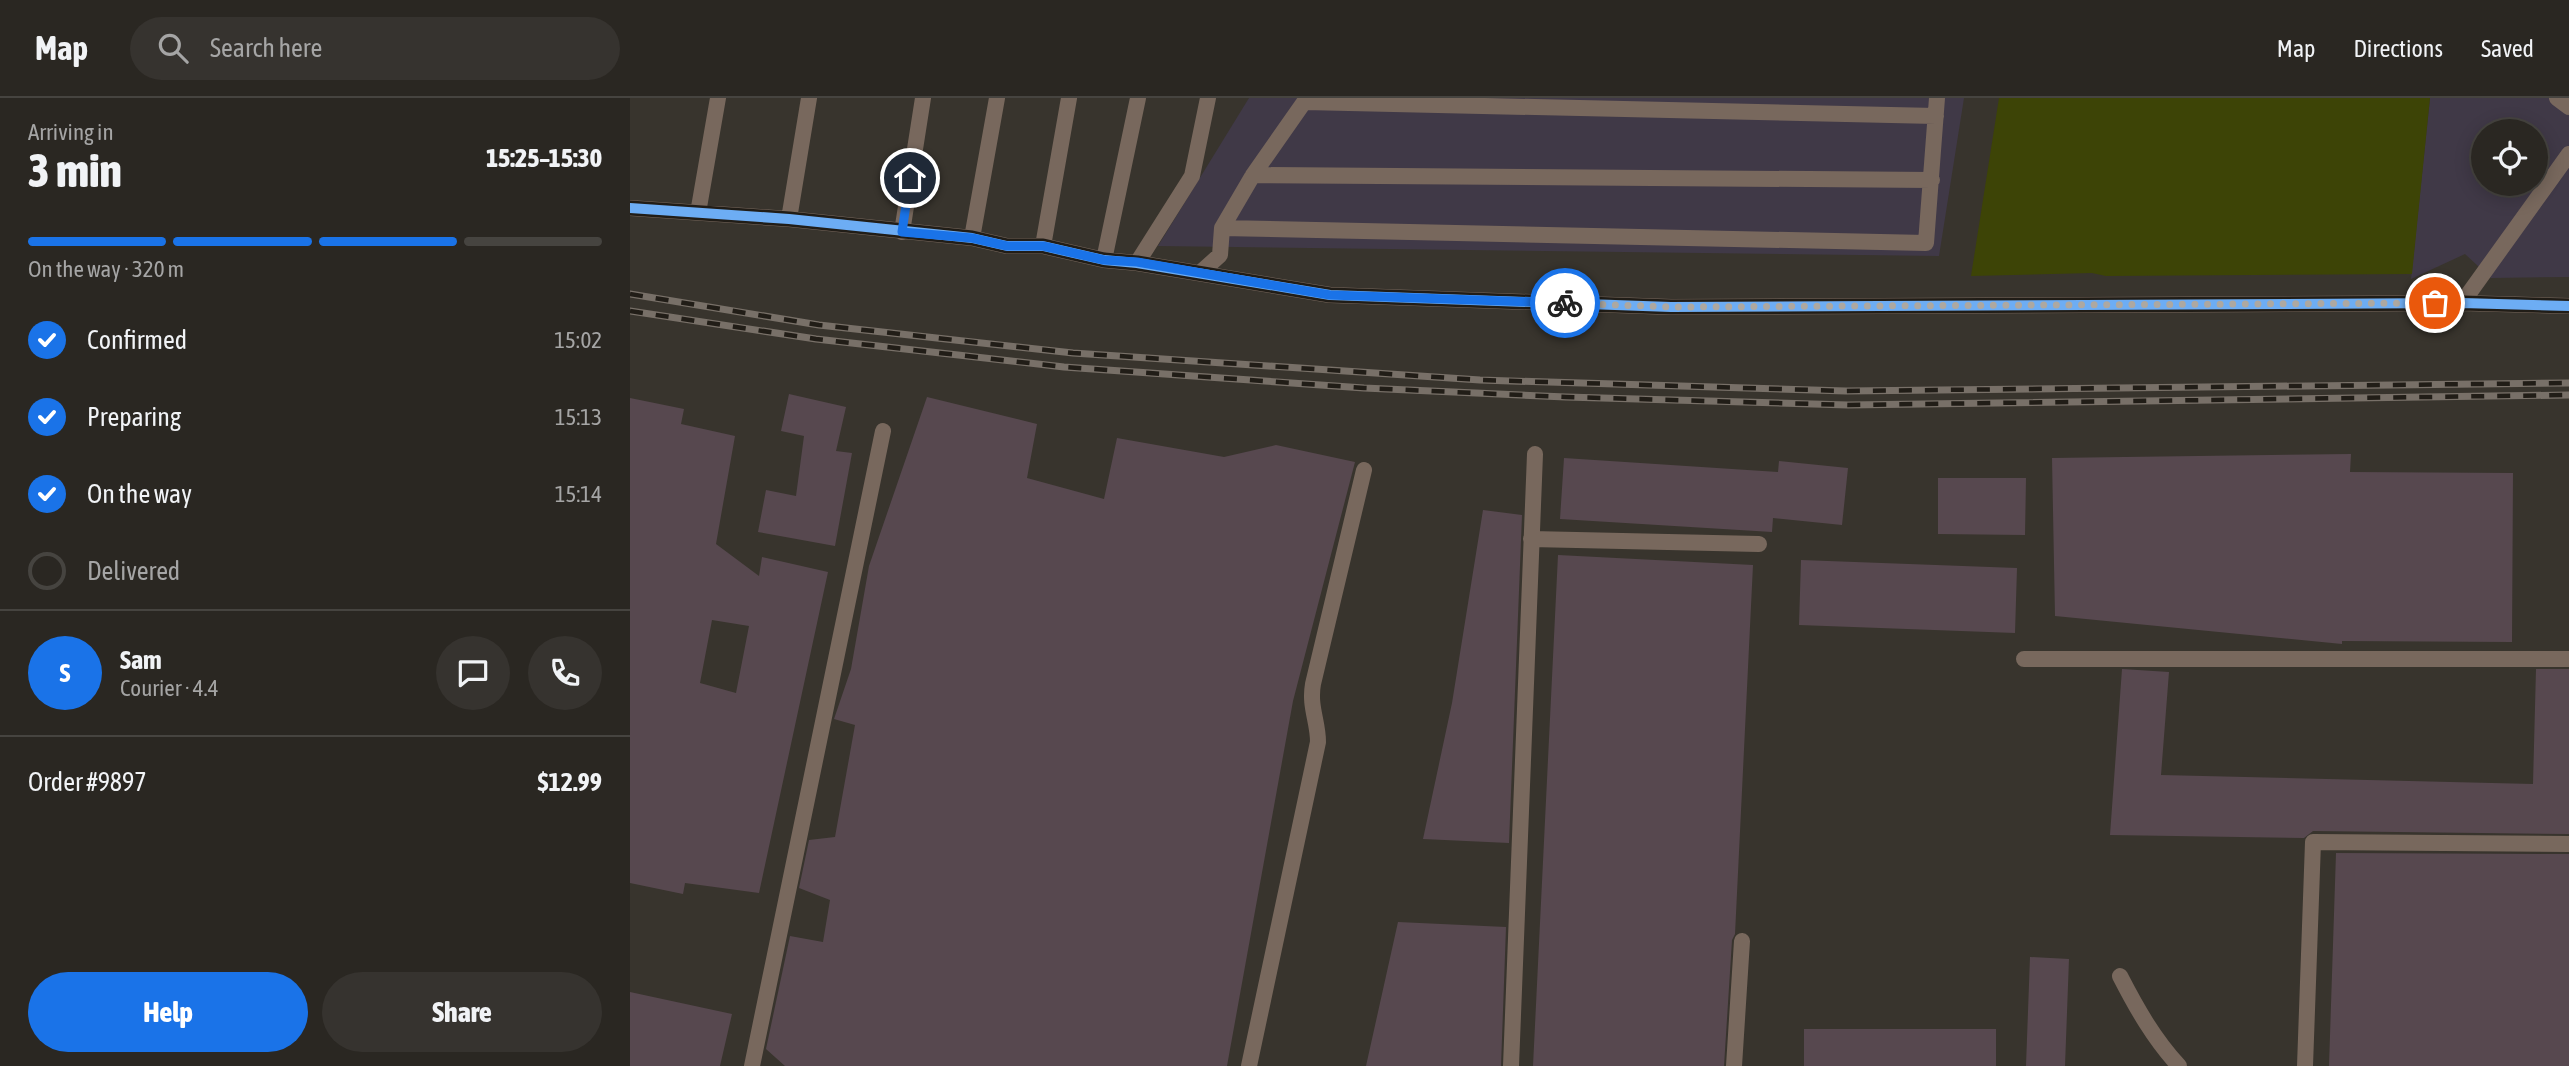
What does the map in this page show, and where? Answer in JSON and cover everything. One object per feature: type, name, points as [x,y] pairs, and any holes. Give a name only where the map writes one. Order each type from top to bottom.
[{"type":"street","points":[[698,213],[718,98]]},
{"type":"street","points":[[789,219],[809,98]]},
{"type":"street","points":[[902,232],[923,98]]},
{"type":"street","points":[[972,238],[997,98]]},
{"type":"street","points":[[1043,246],[1069,98]]},
{"type":"street","points":[[1104,260],[1138,98]]},
{"type":"street","points":[[1137,262],[1192,176],[1208,98]]},
{"type":"street","points":[[1222,229],[1926,243],[1937,98]]},
{"type":"street","points":[[2557,98],[2569,107]]},
{"type":"street","points":[[1200,273],[1220,255],[1222,229],[1253,175],[1306,100],[1936,116]]},
{"type":"street","points":[[2462,303],[2569,154]]},
{"type":"street","points":[[1253,175],[1931,180]]},
{"type":"street","points":[[630,208],[789,219],[972,238],[1007,246],[1043,246],[1104,260],[1137,262],[1330,295],[1671,307],[2462,303],[2569,306]]},
{"type":"street","points":[[752,1066],[883,431]]},
{"type":"street","points":[[1511,1066],[1535,454]]},
{"type":"street","points":[[1249,1066],[1318,742],[1310,700],[1364,470]]},
{"type":"street","points":[[1531,539],[1759,544]]},
{"type":"street","points":[[2024,659],[2569,659]]},
{"type":"street","points":[[2305,1066],[2313,842],[2569,844]]},
{"type":"street","points":[[1734,1066],[1742,940]]},
{"type":"street","points":[[2120,976],[2138,1012],[2179,1066]]},
{"type":"shaded area","points":[[1249,98],[1964,98],[1939,256],[1158,246]]},
{"type":"shaded area","points":[[2430,98],[2569,98],[2569,277],[2491,278],[2465,254],[2411,279]]},
{"type":"green space","points":[[1999,98],[2430,98],[2412,274],[2106,276],[2092,273],[1971,276]]},
{"type":"building","points":[[789,394],[846,407],[836,451],[852,453],[835,546],[758,532],[766,490],[796,496],[804,436],[781,431]]},
{"type":"building","points":[[927,397],[1037,424],[1027,478],[1104,499],[1117,438],[1224,457],[1276,445],[1355,462],[1293,701],[1227,1066],[785,1066],[766,1049],[790,936],[823,942],[830,900],[799,888],[809,840],[835,837],[855,725],[834,719],[851,669],[869,566]]},
{"type":"building","points":[[630,398],[684,409],[681,424],[735,436],[716,544],[759,576],[762,557],[828,572],[759,893],[685,883],[683,894],[630,883]],"holes":[[[712,620],[749,626],[736,693],[700,683]]]},
{"type":"building","points":[[2351,454],[2350,472],[2513,473],[2512,642],[2342,641],[2342,644],[2055,616],[2052,458]]},
{"type":"building","points":[[1564,458],[1778,472],[1779,461],[1848,468],[1842,525],[1773,518],[1772,532],[1560,519]]},
{"type":"building","points":[[1938,478],[2026,478],[2025,535],[1938,534]]},
{"type":"building","points":[[1483,510],[1522,515],[1509,843],[1423,839],[1452,703]]},
{"type":"building","points":[[1558,555],[1753,565],[1735,934],[1732,940],[1724,1066],[1533,1066]]},
{"type":"building","points":[[1801,560],[2017,568],[2015,633],[1799,625]]},
{"type":"building","points":[[2122,669],[2169,672],[2161,775],[2533,784],[2536,669],[2569,669],[2569,834],[2313,831],[2304,838],[2110,835]]},
{"type":"building","points":[[2336,853],[2569,854],[2569,1066],[2329,1066]]},
{"type":"building","points":[[1398,922],[1506,927],[1501,1066],[1366,1066]]},
{"type":"building","points":[[2030,957],[2069,959],[2065,1066],[2026,1066]]},
{"type":"building","points":[[630,992],[732,1014],[720,1066],[630,1066]]},
{"type":"building","points":[[1804,1029],[1996,1029],[1996,1066],[1804,1066]]},
{"type":"railway","points":[[630,294],[819,325],[1073,353],[1480,380],[1846,391],[2569,383]]},
{"type":"railway","points":[[630,311],[816,339],[1064,367],[1364,388],[1566,397],[1848,405],[2569,395]]},
{"type":"cycle path","points":[[630,208],[789,219],[972,238],[1007,246],[1043,246],[1104,260],[1330,295],[1671,307],[2462,303],[2569,306]]},
{"type":"way so far","points":[[1565,303],[1671,307],[2435,303]]},
{"type":"route","points":[[910,178],[902,232],[972,238],[1007,246],[1043,246],[1104,260],[1137,262],[1330,295],[1565,303]]}]
